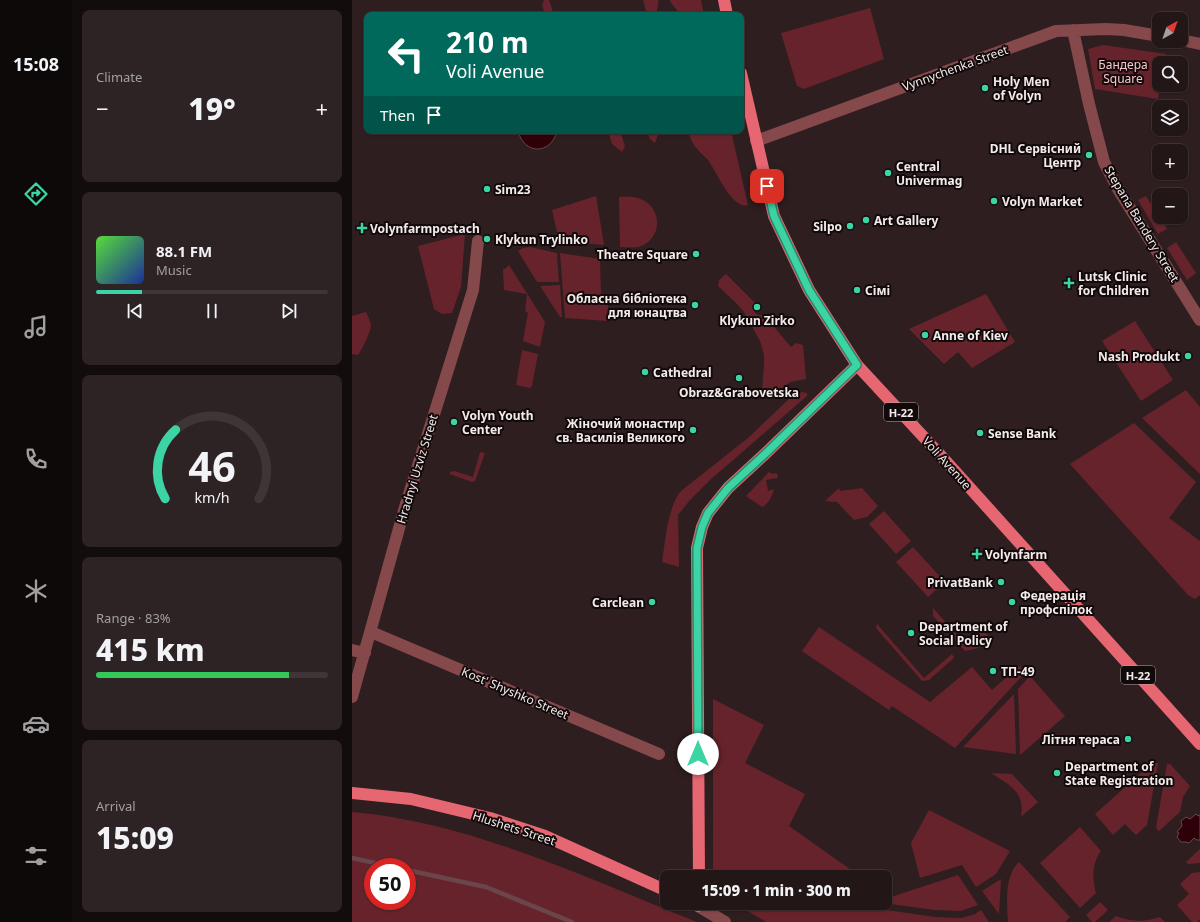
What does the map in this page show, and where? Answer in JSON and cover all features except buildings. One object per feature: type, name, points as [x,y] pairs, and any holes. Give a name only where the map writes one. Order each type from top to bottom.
[{"type":"main road","points":[[724,0],[726,12]]},
{"type":"main road","name":"Voli Avenue","points":[[744,87],[774,216],[809,290],[857,365],[944,459],[1200,744]]},
{"type":"main road","points":[[699,870],[697,548],[702,527],[708,513],[728,488],[857,365]]},
{"type":"main road","name":"Hlushets Street","points":[[352,793],[411,800],[490,818],[545,836],[660,888]]},
{"type":"street","name":"Vynnychenka Street","points":[[756,141],[1056,31],[1106,29],[1124,30],[1152,35]]},
{"type":"street","name":"Stepana Bandery Street","points":[[1073,30],[1090,110],[1104,162],[1118,189],[1200,320]]},
{"type":"street","points":[[1188,41],[1200,44]]},
{"type":"street","name":"Hradnyi Uzviz Street","points":[[352,697],[405,507],[473,290],[478,240]]},
{"type":"street","name":"Kost' Shyshko Street","points":[[371,632],[659,754]]},
{"type":"street","points":[[352,650],[365,653]]},
{"type":"street","points":[[706,910],[725,922]]},
{"type":"green space","points":[[544,0],[549,0],[553,12],[544,12],[542,5]]},
{"type":"green space","points":[[643,0],[658,0],[657,12],[646,12]]},
{"type":"green space","points":[[670,0],[701,0],[703,12],[677,12],[677,10]]},
{"type":"green space","points":[[870,8],[884,59],[804,89],[797,86],[781,33]]},
{"type":"green space","name":"Бандера Square","points":[[1103,45],[1166,54],[1166,56],[1152,56],[1152,92],[1159,92],[1158,99],[1095,89],[1088,49]]},
{"type":"green space","points":[[609,134],[621,134],[625,146],[622,152],[612,144]]},
{"type":"green space","points":[[648,134],[658,134],[655,143],[650,139]]},
{"type":"green space","points":[[689,134],[732,134],[748,205],[742,205],[730,195],[724,188],[711,164],[698,150]]},
{"type":"green space","points":[[596,196],[604,245],[559,241],[552,210]]},
{"type":"green space","points":[[625,196],[643,200],[650,205],[654,211],[657,218],[657,225],[651,239],[646,244],[638,247],[620,247],[619,197]]},
{"type":"green space","points":[[1146,196],[1152,205],[1152,224],[1138,200]]},
{"type":"green space","points":[[1152,224],[1164,224],[1167,229],[1158,234]]},
{"type":"green space","points":[[465,234],[461,287],[452,313],[442,314],[434,309],[418,246]]},
{"type":"green space","points":[[1176,242],[1196,273],[1187,280],[1167,248]]},
{"type":"green space","points":[[530,247],[557,253],[559,282],[537,282],[518,251],[523,248]]},
{"type":"green space","points":[[560,253],[600,259],[601,294],[609,295],[607,321],[565,318]]},
{"type":"green space","points":[[509,265],[545,322],[540,347],[523,341],[528,313],[525,311],[527,294],[504,290],[503,269]]},
{"type":"green space","points":[[726,274],[755,303],[753,309],[755,312],[764,315],[791,347],[796,343],[803,345],[806,379],[790,382],[772,397],[767,398],[763,395],[764,355],[760,341],[744,312],[718,286],[719,280]]},
{"type":"green space","points":[[560,285],[562,317],[560,317],[540,286]]},
{"type":"green space","points":[[986,294],[1015,342],[972,368],[958,352],[944,364],[909,329]]},
{"type":"green space","points":[[366,312],[371,325],[370,332],[358,355],[352,354],[352,316]]},
{"type":"green space","points":[[1135,321],[1173,380],[1141,401],[1102,341]]},
{"type":"green space","points":[[522,350],[538,354],[532,386],[530,388],[516,385]]},
{"type":"green space","points":[[1186,390],[1200,407],[1200,474],[1142,418]]},
{"type":"green space","points":[[802,392],[807,393],[807,396],[710,480],[690,500],[678,515],[679,567],[662,562],[670,515],[673,505],[681,491],[748,438],[791,397]]},
{"type":"green space","points":[[1134,423],[1196,482],[1169,518],[1200,541],[1200,595],[1195,599],[1188,595],[1070,464]]},
{"type":"green space","points":[[480,452],[485,453],[475,481],[472,482],[450,474],[450,472],[454,471],[473,477]]},
{"type":"green space","points":[[769,472],[772,474],[776,473],[778,475],[777,478],[766,480],[768,491],[774,489],[768,502],[762,507],[746,496]]},
{"type":"green space","points":[[839,488],[840,491],[862,488],[878,506],[867,517],[854,520],[837,502],[825,501]]},
{"type":"green space","points":[[884,511],[911,541],[896,554],[869,524]]},
{"type":"green space","points":[[913,547],[945,582],[928,597],[896,562]]},
{"type":"green space","points":[[933,608],[965,644],[970,642],[983,631],[990,637],[988,641],[983,646],[965,651],[933,616]]},
{"type":"green space","points":[[877,624],[924,678],[952,654],[954,658],[929,680],[922,681],[876,628]]},
{"type":"green space","points":[[819,627],[930,702],[972,667],[992,690],[1019,666],[1026,672],[955,748],[892,706],[889,710],[802,651]]},
{"type":"green space","points":[[1030,676],[1065,716],[1020,755],[1018,689]]},
{"type":"green space","points":[[1014,694],[1016,754],[963,747]]},
{"type":"green space","points":[[713,699],[764,725],[745,763],[805,794],[789,826],[851,870],[713,870]]},
{"type":"green space","points":[[1152,763],[1158,763],[1147,825],[1136,835],[1125,824],[1113,835],[1095,814]]},
{"type":"green space","points":[[1167,764],[1170,764],[1190,786],[1183,797],[1180,812],[1159,831],[1156,828]]},
{"type":"green space","points":[[991,773],[1012,774],[1038,802],[1021,817],[1021,801],[1015,790]]},
{"type":"green space","points":[[929,810],[1010,851],[996,874],[976,887],[962,865],[920,878],[911,843]]},
{"type":"green space","points":[[352,812],[396,818],[440,827],[528,854],[660,907],[660,910],[668,910],[697,922],[352,922]]},
{"type":"green space","points":[[1080,827],[1101,851],[1094,866],[1096,893],[1080,908],[1040,863]]},
{"type":"green space","points":[[1200,849],[1200,863],[1188,864],[1186,862]]},
{"type":"green space","points":[[1019,862],[1070,917],[1065,922],[1008,922],[1007,898],[1009,882],[1014,868]]},
{"type":"green space","points":[[1200,872],[1200,919],[1197,922],[1192,922],[1177,905],[1189,894],[1180,884],[1192,873]]},
{"type":"green space","points":[[958,875],[978,905],[961,911],[935,910],[892,904],[892,897]]},
{"type":"green space","points":[[1001,879],[999,914],[982,891]]},
{"type":"green space","points":[[1100,902],[1108,910],[1095,922],[1092,922],[1086,915]]},
{"type":"green space","points":[[746,910],[887,910],[935,917],[961,918],[975,914],[981,910],[989,922],[766,922]]},
{"type":"green space","points":[[1116,916],[1138,921],[1160,917],[1165,922],[1109,922]]},
{"type":"shaded area","points":[[519,134],[556,134],[554,139],[549,144],[544,148],[538,149],[531,148],[521,139]]},
{"type":"shaded area","points":[[1196,814],[1198,816],[1200,815],[1200,840],[1194,838],[1189,843],[1181,842],[1177,837],[1179,833],[1177,832],[1182,826],[1181,821],[1186,817],[1190,819]]},
{"type":"waterway","points":[[352,858],[364,861]]},
{"type":"waterway","points":[[416,872],[486,887],[572,922]]},
{"type":"place","name":"Holy Men of Volyn","points":[[985,88]]},
{"type":"place","name":"DHL Сервісний Центр","points":[[1089,155]]},
{"type":"place","name":"Central Univermag","points":[[888,173]]},
{"type":"place","name":"Sim23","points":[[487,189]]},
{"type":"place","name":"Volyn Market","points":[[994,201]]},
{"type":"place","name":"Art Gallery","points":[[866,220]]},
{"type":"place","name":"Silpo","points":[[850,226]]},
{"type":"place","name":"Volynfarmpostach","points":[[362,228]]},
{"type":"place","name":"Klykun Trylinko","points":[[487,239]]},
{"type":"place","name":"Theatre Square","points":[[696,254]]},
{"type":"place","name":"Lutsk Clinic for Children","points":[[1069,283]]},
{"type":"place","name":"Сімі","points":[[857,290]]},
{"type":"place","name":"Обласна бібліотека для юнацтва","points":[[695,305]]},
{"type":"place","name":"Klykun Zirko","points":[[757,307]]},
{"type":"place","name":"Anne of Kiev","points":[[925,335]]},
{"type":"place","name":"Nash Produkt","points":[[1188,356]]},
{"type":"place","name":"Cathedral","points":[[645,372]]},
{"type":"place","name":"Obraz&Grabovetska","points":[[739,378]]},
{"type":"place","name":"Volyn Youth Center","points":[[454,422]]},
{"type":"place","name":"Жіночий монастир св. Василія Великого","points":[[693,430]]},
{"type":"place","name":"Sense Bank","points":[[980,433]]},
{"type":"place","name":"Volynfarm","points":[[977,554]]},
{"type":"place","name":"PrivatBank","points":[[1001,582]]},
{"type":"place","name":"Carclean","points":[[652,602]]},
{"type":"place","name":"Федерація профспілок","points":[[1012,602]]},
{"type":"place","name":"Department of Social Policy","points":[[911,633]]},
{"type":"place","name":"ТП-49","points":[[993,671]]},
{"type":"place","name":"Літня тераса","points":[[1128,739]]},
{"type":"place","name":"Department of State Registration","points":[[1057,773]]},
{"type":"route","points":[[698,754],[697,548],[702,527],[708,513],[728,488],[857,365],[809,290],[774,216],[767,186]]}]
